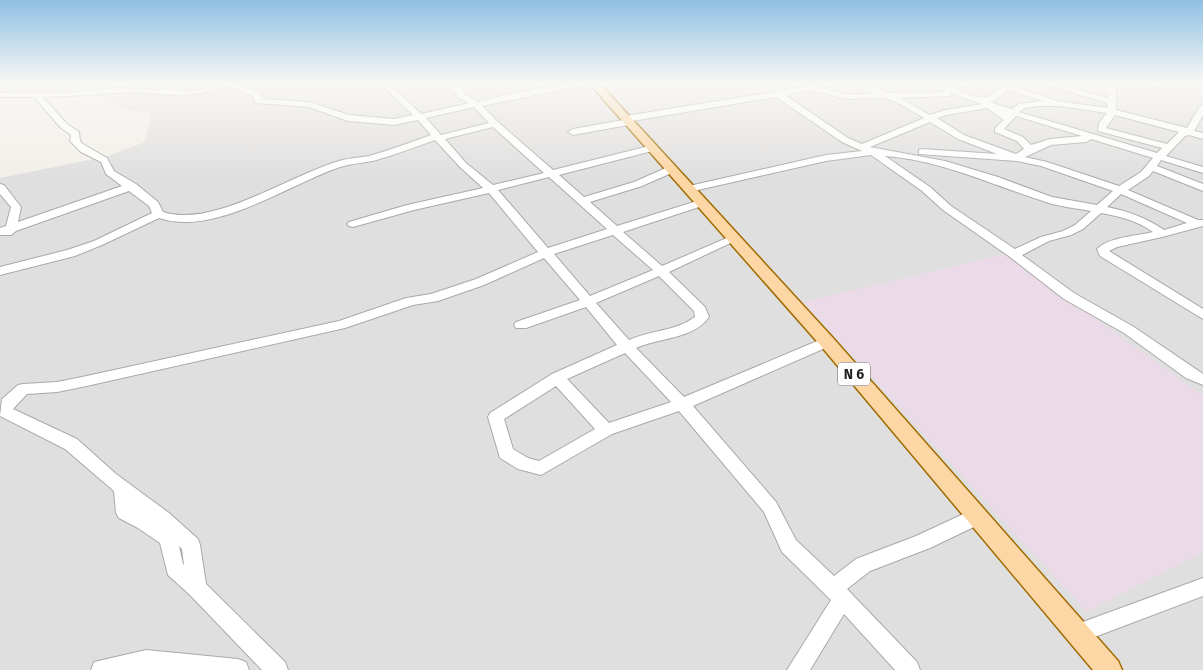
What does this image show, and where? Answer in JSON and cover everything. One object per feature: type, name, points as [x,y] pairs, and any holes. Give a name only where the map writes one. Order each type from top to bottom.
[{"type":"main road","name":"N 6","points":[[622,114],[826,342],[1109,670]]},
{"type":"street","points":[[54,114],[64,126],[76,134],[75,141],[80,148],[99,156],[108,163],[110,172],[132,186],[154,204],[158,214]]},
{"type":"street","points":[[336,114],[348,118],[394,122],[433,114]]},
{"type":"street","points":[[417,114],[463,165],[491,189],[626,346],[682,404],[770,507],[789,546],[838,593],[910,670]]},
{"type":"street","points":[[486,114],[550,174],[661,271],[700,310],[702,317],[699,321],[667,336],[646,338],[557,378],[496,417],[506,453],[524,464],[541,468],[606,430],[682,404],[826,342]]},
{"type":"street","points":[[573,132],[660,114]]},
{"type":"street","points":[[810,114],[845,140],[885,157],[947,208],[1014,254],[1069,296],[1130,330],[1191,374],[1203,380]]},
{"type":"street","points":[[919,114],[953,134],[1018,158],[1044,164],[1120,190],[1199,223]]},
{"type":"street","points":[[688,189],[868,150],[945,114]]},
{"type":"street","points":[[1008,114],[1203,170]]},
{"type":"street","points":[[1110,114],[1101,130],[1169,147]]},
{"type":"street","points":[[1116,114],[1203,136]]},
{"type":"street","points":[[1012,116],[998,130],[1020,139],[1029,149]]},
{"type":"street","points":[[1014,254],[1045,239],[1079,228],[1120,190],[1145,174],[1158,158],[1200,118]]},
{"type":"street","points":[[0,271],[71,253],[98,243],[158,214],[170,218],[212,216],[230,211],[262,194],[333,166],[372,158],[438,137],[495,124]]},
{"type":"street","points":[[1186,133],[1203,144]]},
{"type":"street","points":[[885,157],[924,152],[1018,158],[1029,149],[1043,143],[1097,139]]},
{"type":"street","points":[[353,224],[411,207],[653,148]]},
{"type":"street","points":[[885,157],[942,163],[994,179],[1050,200],[1121,213],[1150,225],[1162,234]]},
{"type":"street","points":[[1150,167],[1203,188]]},
{"type":"street","points":[[583,202],[638,184],[672,169]]},
{"type":"street","points":[[6,230],[132,186]]},
{"type":"street","points":[[0,187],[16,207],[0,242]]},
{"type":"street","points":[[277,670],[197,588],[175,569],[168,538],[144,522],[125,513],[122,488],[71,444],[3,409],[7,403],[23,389],[57,387],[340,326],[411,301],[433,298],[480,282],[545,253],[701,203]]},
{"type":"street","points":[[1199,223],[1162,234],[1114,244],[1103,249],[1104,253],[1203,315]]},
{"type":"street","points":[[521,325],[588,302],[733,239]]},
{"type":"street","points":[[557,378],[606,430]]},
{"type":"street","points":[[798,670],[838,593],[863,565],[923,542],[976,517]]},
{"type":"street","points":[[1076,634],[1203,587]]},
{"type":"street","points":[[102,670],[146,661],[238,670]]},
{"type":"shaded area","points":[[151,114],[1203,114],[1203,670],[0,670],[0,178],[108,156],[145,142]]},
{"type":"shaded area","points":[[1006,254],[1203,396],[1203,552],[1087,612],[803,302]]}]
